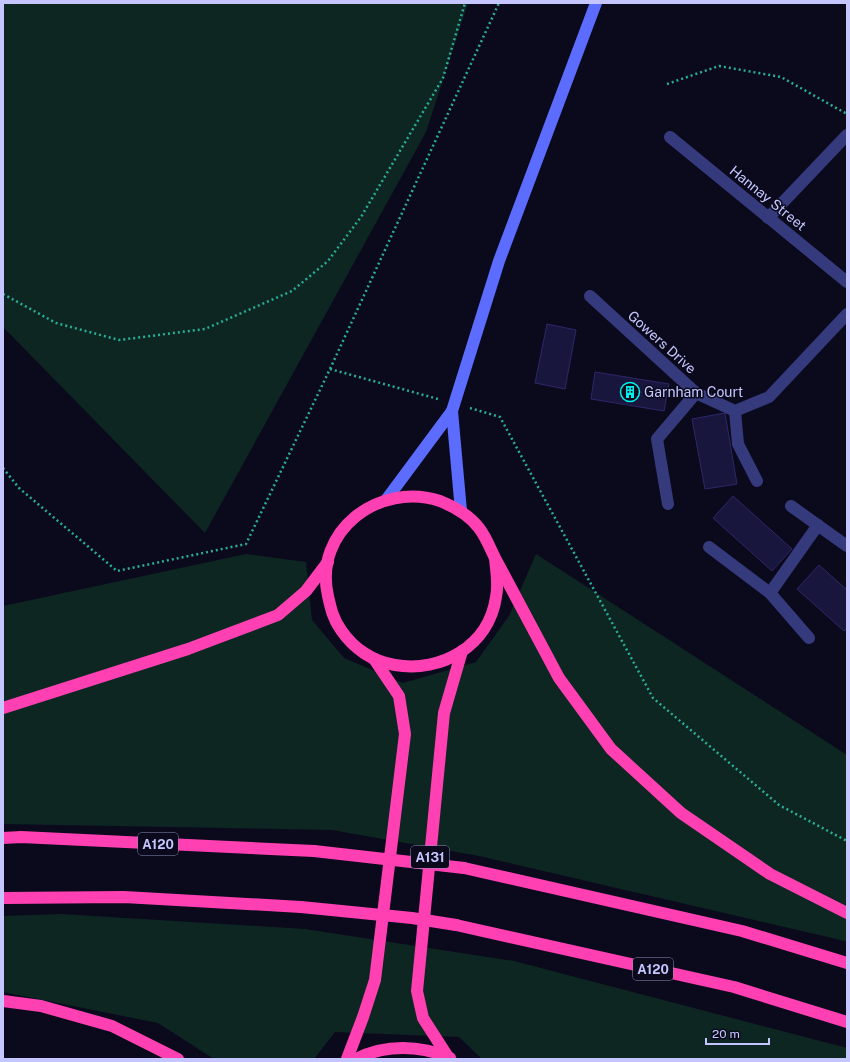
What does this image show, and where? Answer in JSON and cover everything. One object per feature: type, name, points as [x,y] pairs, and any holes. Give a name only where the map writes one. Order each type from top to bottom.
[{"type":"highway","points":[[495,558],[498,588],[493,611],[487,624],[480,635],[462,651],[444,662],[429,666],[408,668],[387,664],[374,659],[357,648],[346,637],[333,616],[326,585],[328,562],[332,548],[347,525],[364,510],[386,500],[411,496],[428,497],[451,505],[461,511],[480,528],[559,678],[611,749],[681,814],[770,874],[847,913]]},
{"type":"highway","points":[[3,708],[188,649],[278,615],[306,591],[328,562]]},
{"type":"highway","name":"A131","points":[[450,1058],[422,1018],[417,991],[444,713],[462,651]]},
{"type":"highway","name":"A131","points":[[347,1059],[375,980],[405,734],[399,696],[374,659]]},
{"type":"highway","name":"A120","points":[[3,838],[21,837],[314,851],[464,868],[742,932],[847,963]]},
{"type":"highway","name":"A120","points":[[3,898],[124,897],[301,907],[412,918],[456,925],[734,987],[847,1022]]},
{"type":"highway","points":[[3,1001],[41,1006],[112,1026],[178,1059]]},
{"type":"highway","points":[[153,1047],[162,1059]]},
{"type":"highway","points":[[356,1059],[384,1049],[406,1047],[428,1050],[450,1058]]},
{"type":"main road","points":[[386,500],[453,408],[499,261],[596,3]]},
{"type":"main road","points":[[453,408],[461,511]]},
{"type":"street","points":[[768,218],[847,135]]},
{"type":"street","name":"Hannay Street","points":[[670,137],[847,282]]},
{"type":"street","name":"Gowers Drive","points":[[590,296],[696,393],[735,411]]},
{"type":"street","points":[[757,481],[738,444],[735,411],[769,397],[847,314]]},
{"type":"street","points":[[668,504],[657,439],[696,393]]},
{"type":"street","points":[[791,506],[847,546]]},
{"type":"street","points":[[770,593],[818,525]]},
{"type":"street","points":[[708,547],[770,593],[809,638]]},
{"type":"path","points":[[3,294],[56,323],[119,340],[205,329],[292,291],[328,261],[365,211],[443,78],[465,3]]},
{"type":"path","points":[[3,468],[19,488],[117,571],[246,544],[330,369],[499,3]]},
{"type":"path","points":[[667,84],[719,66],[781,77],[847,114]]},
{"type":"path","points":[[330,369],[453,408],[500,417],[653,698],[779,806],[847,841]]},
{"type":"green space","points":[[3,3],[468,3],[426,132],[205,533],[3,327]]},
{"type":"green space","points":[[246,554],[306,562],[312,620],[344,658],[403,683],[476,662],[509,616],[536,554],[847,755],[847,940],[845,941],[479,856],[332,830],[3,824],[3,606]]},
{"type":"green space","points":[[61,914],[305,929],[514,961],[847,1048],[847,1059],[482,1059],[459,1037],[335,1032],[314,1059],[214,1059],[158,1023],[3,992],[3,916]]},
{"type":"building","points":[[547,324],[576,330],[565,389],[535,383]]},
{"type":"building","name":"Garnham Court","points":[[595,372],[669,384],[664,411],[591,399]]},
{"type":"building","points":[[725,413],[737,484],[705,489],[692,419]]},
{"type":"building","points":[[733,496],[792,549],[772,571],[713,518]]},
{"type":"building","points":[[819,565],[847,590],[847,628],[844,631],[797,589]]},
{"type":"place","name":"Garnham Court","points":[[630,392]]}]
